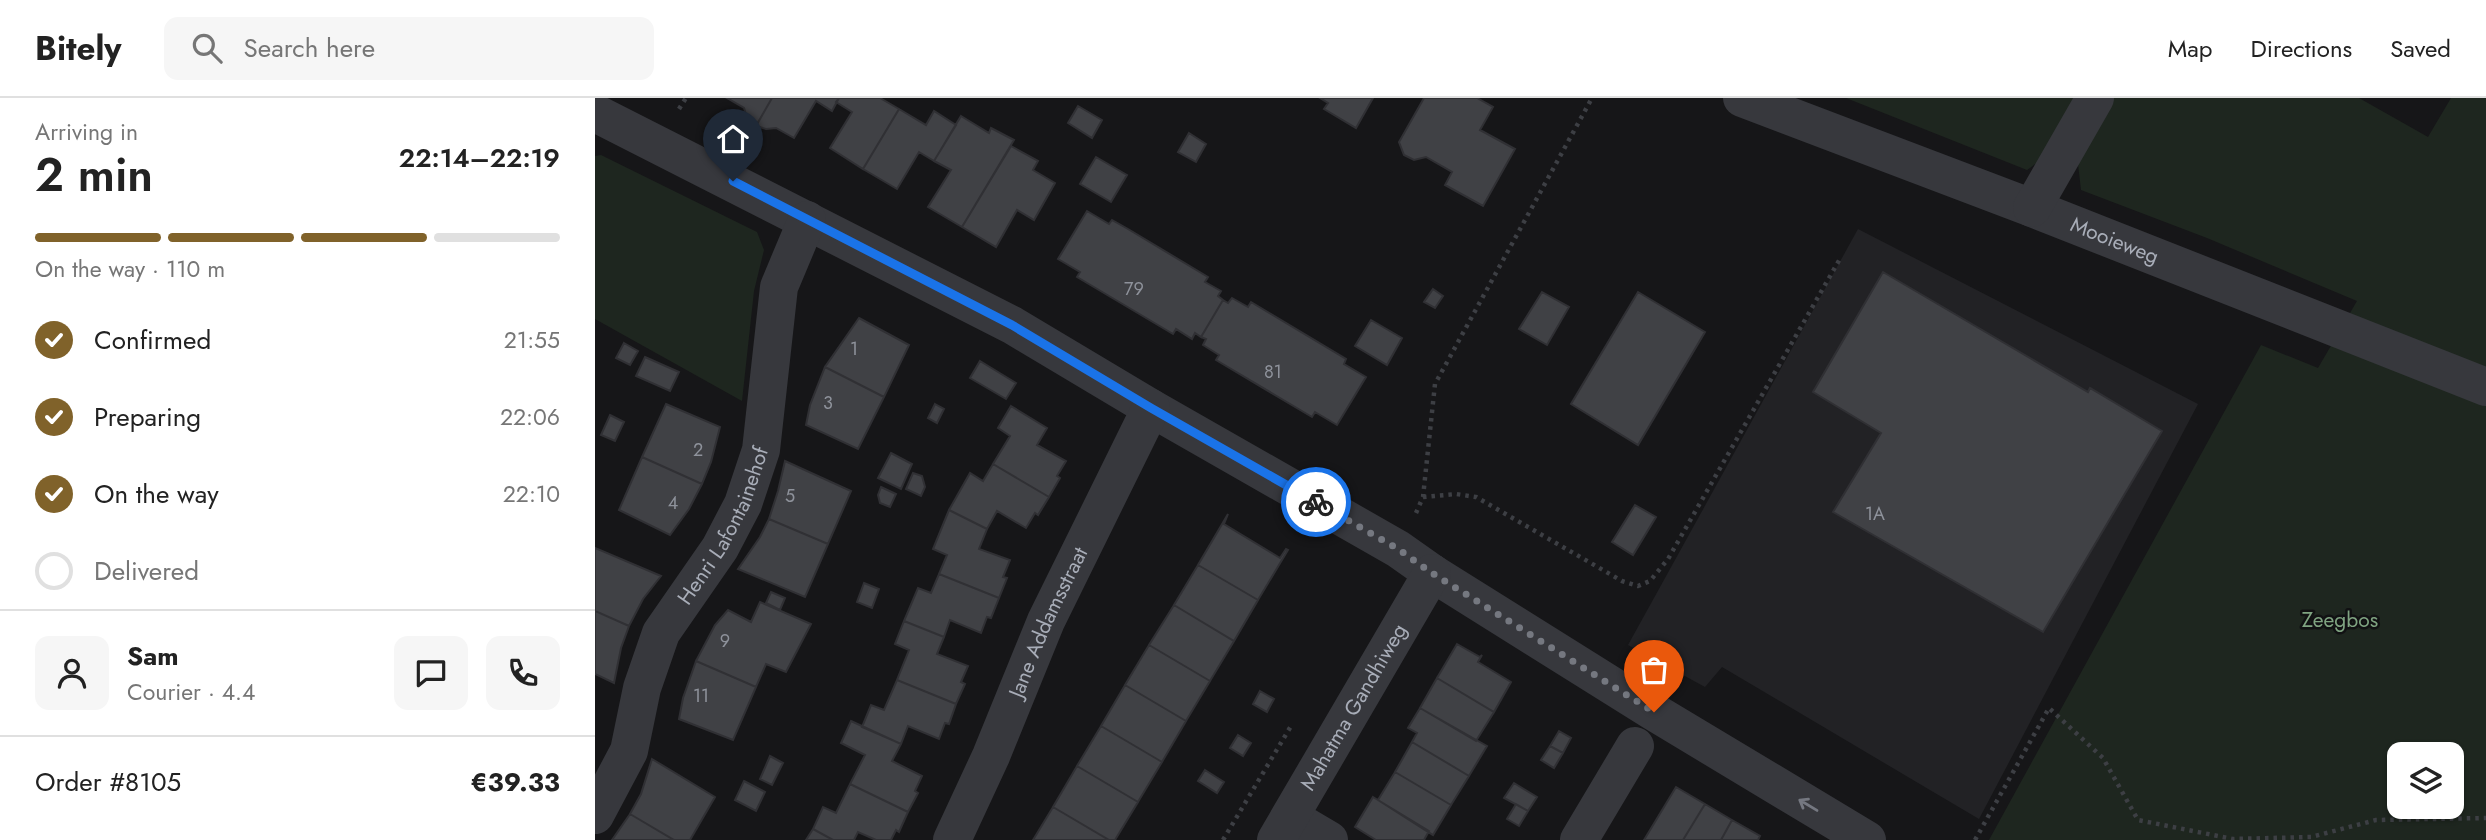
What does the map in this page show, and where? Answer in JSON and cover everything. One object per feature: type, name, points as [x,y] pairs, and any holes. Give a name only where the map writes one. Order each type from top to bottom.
[{"type":"street","name":"Mooieweg","points":[[1742,98],[2032,208],[2486,387]]},
{"type":"street","points":[[2032,208],[2095,98]]},
{"type":"street","points":[[595,113],[1012,325],[1398,549],[1654,712],[1867,840]]},
{"type":"street","name":"Henri Lafontainehof","points":[[595,815],[629,751],[642,688],[661,633],[720,548],[743,504],[761,450],[779,287],[807,219]]},
{"type":"street","name":"Jane Addamsstraat","points":[[952,840],[991,756],[1047,621],[1151,408]]},
{"type":"street","name":"Mahatma Gandhiweg","points":[[1283,828],[1432,573]]},
{"type":"street","points":[[1579,840],[1635,746]]},
{"type":"street","points":[[1283,828],[1329,840]]},
{"type":"path","points":[[1398,549],[1423,497],[1435,384],[1592,98]]},
{"type":"path","points":[[1423,497],[1456,494],[1476,497],[1622,581],[1638,586],[1650,581],[1668,559],[1841,257]]},
{"type":"path","points":[[1975,840],[2049,708],[2103,758],[2138,820],[2233,839],[2311,837],[2376,820],[2486,818]]},
{"type":"shaded area","points":[[1858,229],[2198,404],[1979,819],[1722,667],[1705,687],[1628,645]]},
{"type":"green space","points":[[1846,98],[2081,98],[2038,162],[2027,170]]},
{"type":"green space","name":"Zeegbos","points":[[2114,98],[2359,98],[2428,137],[2451,98],[2486,98],[2486,840],[1989,840],[2261,345],[2318,368],[2357,301],[2207,238],[2081,190],[2078,164]]},
{"type":"green space","points":[[601,155],[757,232],[764,250],[754,291],[742,401],[595,319],[595,156]]},
{"type":"building","points":[[727,98],[772,98],[756,126],[747,118],[744,108]]},
{"type":"building","points":[[772,98],[839,98],[832,111],[816,101],[794,138],[776,128],[756,126]]},
{"type":"building","points":[[839,98],[880,98],[899,109],[863,169],[830,148],[852,112],[836,102]]},
{"type":"building","points":[[1320,98],[1373,98],[1356,128],[1324,109],[1328,103]]},
{"type":"building","points":[[1424,98],[1477,98],[1493,107],[1480,130],[1515,149],[1483,206],[1445,185],[1452,172],[1426,157],[1414,160],[1404,155],[1399,142]]},
{"type":"building","points":[[1078,106],[1102,120],[1092,138],[1068,123]]},
{"type":"building","points":[[899,109],[926,125],[934,111],[956,125],[934,161],[919,152],[897,189],[863,169]]},
{"type":"building","points":[[961,116],[989,133],[991,128],[1014,140],[962,227],[928,207],[951,170],[934,161]]},
{"type":"building","points":[[1189,133],[1206,144],[1196,162],[1178,152]]},
{"type":"building","points":[[1011,146],[1038,161],[1033,170],[1055,183],[1034,220],[1017,210],[996,247],[962,227]]},
{"type":"building","points":[[1096,157],[1127,175],[1111,202],[1080,184]]},
{"type":"building","points":[[1087,211],[1109,224],[1112,220],[1128,229],[1208,277],[1205,282],[1221,291],[1218,296],[1223,300],[1201,337],[1195,333],[1192,339],[1176,329],[1173,334],[1077,277],[1080,272],[1058,259]]},
{"type":"building","points":[[1883,272],[2088,392],[2090,388],[2162,431],[2043,632],[1833,512],[1881,433],[1813,392]]},
{"type":"building","points":[[1433,289],[1443,296],[1435,308],[1424,302]]},
{"type":"building","points":[[1542,292],[1569,307],[1547,345],[1519,329]]},
{"type":"building","points":[[1638,292],[1705,332],[1638,445],[1571,404]]},
{"type":"building","points":[[1232,298],[1248,307],[1251,302],[1346,359],[1344,364],[1366,377],[1337,425],[1315,412],[1312,417],[1216,360],[1219,355],[1203,345],[1206,339],[1201,337],[1223,300],[1228,303]]},
{"type":"building","points":[[859,318],[909,345],[884,397],[825,367]]},
{"type":"building","points":[[1371,320],[1402,338],[1387,365],[1355,346]]},
{"type":"building","points":[[624,343],[638,351],[630,365],[616,358]]},
{"type":"building","points":[[645,357],[679,372],[670,391],[636,376]]},
{"type":"building","points":[[980,361],[1016,383],[1006,399],[970,378]]},
{"type":"building","points":[[825,367],[884,397],[858,449],[806,425],[810,405]]},
{"type":"building","points":[[666,404],[720,427],[702,484],[642,457]]},
{"type":"building","points":[[935,404],[944,409],[937,423],[928,418]]},
{"type":"building","points":[[1011,406],[1047,428],[1037,445],[1066,461],[1049,497],[993,464],[1010,436],[998,428]]},
{"type":"building","points":[[610,415],[624,422],[615,441],[601,435]]},
{"type":"building","points":[[891,453],[912,464],[901,489],[878,478]]},
{"type":"building","points":[[642,457],[702,484],[689,509],[670,535],[619,510]]},
{"type":"building","points":[[785,461],[851,491],[828,544],[769,519]]},
{"type":"building","points":[[993,464],[1049,497],[1026,528],[997,511],[987,529],[949,510],[970,473],[983,481]]},
{"type":"building","points":[[913,473],[922,476],[925,487],[921,496],[906,489]]},
{"type":"building","points":[[881,487],[896,494],[890,507],[880,503],[878,495]]},
{"type":"building","points":[[1635,505],[1656,517],[1633,555],[1612,542]]},
{"type":"building","points":[[949,510],[987,529],[979,549],[1010,560],[1003,577],[1007,578],[999,598],[939,574],[947,555],[933,549]]},
{"type":"building","points":[[1228,514],[1224,524],[1280,558],[1286,549],[1288,550],[1258,600],[1198,565]]},
{"type":"building","points":[[769,519],[828,544],[805,597],[738,569]]},
{"type":"building","points":[[595,548],[661,576],[643,599],[629,626],[595,611]]},
{"type":"building","points":[[1198,565],[1258,600],[1234,641],[1174,605]]},
{"type":"building","points":[[939,574],[999,598],[981,633],[950,620],[944,637],[904,621],[918,588],[931,593]]},
{"type":"building","points":[[864,583],[879,589],[872,608],[857,602]]},
{"type":"building","points":[[771,592],[785,598],[780,610],[766,603]]},
{"type":"building","points":[[760,602],[811,624],[786,672],[766,664],[756,687],[696,661],[715,625],[728,610],[751,622]]},
{"type":"building","points":[[1174,605],[1234,641],[1210,681],[1149,645]]},
{"type":"building","points":[[595,611],[629,626],[621,648],[614,683],[595,674]]},
{"type":"building","points":[[904,621],[944,637],[937,654],[968,666],[961,682],[965,684],[956,704],[897,680],[909,650],[895,644]]},
{"type":"building","points":[[1457,644],[1480,657],[1482,655],[1478,662],[1511,682],[1494,712],[1437,678]]},
{"type":"building","points":[[1149,645],[1210,681],[1186,721],[1125,685]]},
{"type":"building","points":[[696,661],[756,687],[733,740],[679,719]]},
{"type":"building","points":[[1437,678],[1494,712],[1476,741],[1420,708]]},
{"type":"building","points":[[897,680],[956,704],[949,724],[945,723],[939,739],[908,726],[901,744],[862,727],[871,705],[884,710]]},
{"type":"building","points":[[1125,685],[1186,721],[1162,762],[1101,726]]},
{"type":"building","points":[[1260,691],[1274,699],[1267,712],[1253,704]]},
{"type":"building","points":[[1420,708],[1487,746],[1469,776],[1412,742],[1417,733],[1408,728]]},
{"type":"building","points":[[851,721],[901,744],[892,761],[922,776],[915,791],[918,793],[908,812],[850,784],[865,755],[841,743]]},
{"type":"building","points":[[1101,726],[1162,762],[1138,802],[1077,766]]},
{"type":"building","points":[[1559,731],[1571,738],[1563,753],[1550,746]]},
{"type":"building","points":[[1238,735],[1251,743],[1243,756],[1230,748]]},
{"type":"building","points":[[1412,742],[1469,776],[1451,805],[1395,772]]},
{"type":"building","points":[[1550,746],[1563,753],[1554,768],[1541,760]]},
{"type":"building","points":[[770,756],[783,763],[772,785],[760,779]]},
{"type":"building","points":[[652,759],[715,797],[690,840],[674,840],[630,814],[641,794]]},
{"type":"building","points":[[1077,766],[1138,802],[1115,840],[1109,840],[1053,807]]},
{"type":"building","points":[[1205,770],[1224,782],[1217,793],[1198,781]]},
{"type":"building","points":[[1395,772],[1451,805],[1433,835],[1378,800]]},
{"type":"building","points":[[744,781],[765,792],[756,811],[735,800]]},
{"type":"building","points":[[1514,783],[1537,797],[1528,811],[1504,798]]},
{"type":"building","points":[[850,784],[908,812],[899,832],[896,830],[891,840],[876,840],[858,832],[854,840],[833,840],[813,829],[823,807],[836,813]]},
{"type":"building","points":[[1676,787],[1705,804],[1683,840],[1644,840]]},
{"type":"building","points":[[1373,797],[1429,831],[1424,840],[1376,840],[1355,827]]},
{"type":"building","points":[[1516,804],[1528,811],[1519,826],[1507,819]]},
{"type":"building","points":[[1705,804],[1732,820],[1721,840],[1683,840]]},
{"type":"building","points":[[1053,807],[1109,840],[1033,840]]},
{"type":"building","points":[[630,814],[674,840],[612,840]]},
{"type":"building","points":[[1732,820],[1760,836],[1758,840],[1721,840]]},
{"type":"building","points":[[813,829],[833,840],[806,840]]},
{"type":"way so far","points":[[1316,502],[1398,549],[1654,712]]},
{"type":"route","points":[[733,181],[1012,325],[1316,502]]}]
